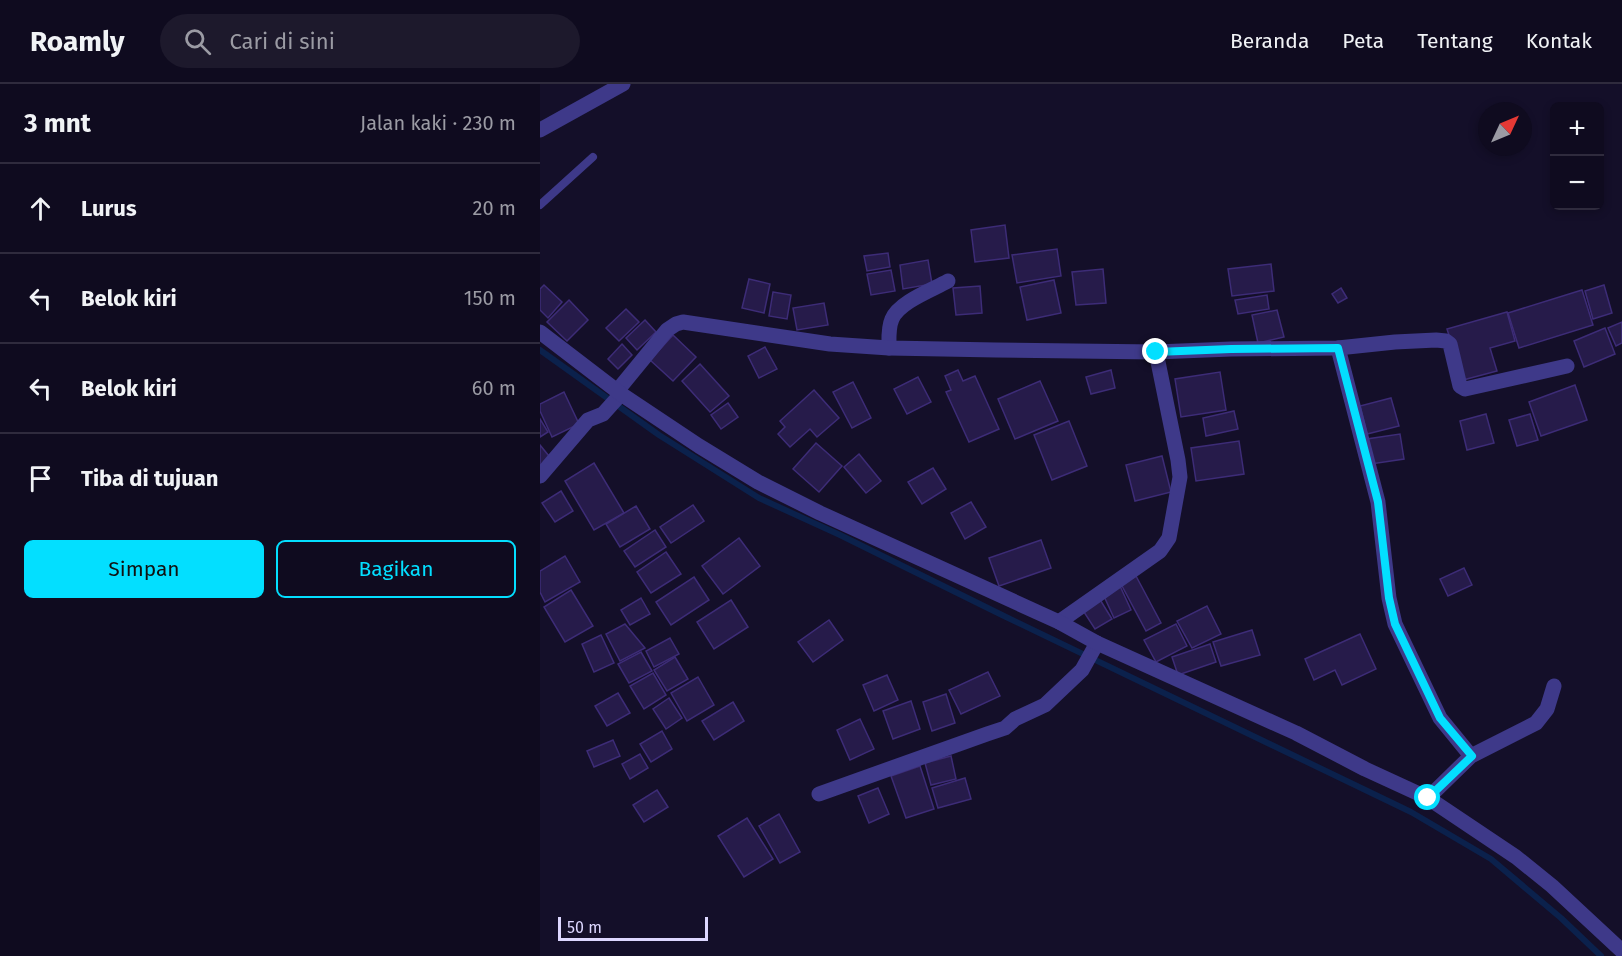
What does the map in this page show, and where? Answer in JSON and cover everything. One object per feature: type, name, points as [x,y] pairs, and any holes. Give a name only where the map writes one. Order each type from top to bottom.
[{"type":"street","points":[[540,130],[623,84]]},
{"type":"street","points":[[889,348],[889,329],[896,312],[904,304],[948,281]]},
{"type":"street","points":[[540,476],[588,420],[603,414],[667,330],[683,322],[830,344],[996,351],[1156,352],[1338,348],[1436,340],[1450,344],[1460,386],[1465,389],[1567,366]]},
{"type":"street","points":[[540,332],[618,395],[758,482],[820,513],[1059,622],[1095,647],[1296,733],[1365,769],[1428,798],[1480,831],[1525,864],[1622,951]]},
{"type":"street","points":[[1338,348],[1378,502],[1389,598],[1395,624],[1440,718],[1472,756]]},
{"type":"street","points":[[1059,622],[1160,551],[1169,538],[1180,477],[1156,352]]},
{"type":"street","points":[[819,794],[1005,728],[1015,719],[1045,705],[1082,670],[1095,647]]},
{"type":"street","points":[[1428,798],[1472,756],[1536,723],[1547,709],[1554,686]]},
{"type":"lane","points":[[540,205],[593,157]]},
{"type":"building","points":[[1005,225],[1009,258],[975,262],[971,230]]},
{"type":"building","points":[[1057,249],[1061,276],[1017,283],[1012,255]]},
{"type":"building","points":[[888,253],[890,267],[867,271],[864,256]]},
{"type":"building","points":[[928,260],[932,284],[903,289],[900,265]]},
{"type":"building","points":[[1271,264],[1274,291],[1232,296],[1228,269]]},
{"type":"building","points":[[1103,269],[1106,303],[1076,305],[1072,272]]},
{"type":"building","points":[[891,270],[895,291],[871,295],[867,274]]},
{"type":"building","points":[[749,279],[770,284],[764,313],[742,308]]},
{"type":"building","points":[[1054,280],[1061,313],[1027,320],[1020,287]]},
{"type":"building","points":[[544,285],[562,302],[548,318],[540,310],[540,289]]},
{"type":"building","points":[[1604,285],[1612,313],[1593,319],[1585,291]]},
{"type":"building","points":[[980,286],[982,313],[956,315],[953,288]]},
{"type":"building","points":[[1341,288],[1347,298],[1338,303],[1332,294]]},
{"type":"building","points":[[1582,290],[1593,325],[1519,348],[1508,313]]},
{"type":"building","points":[[773,292],[791,295],[787,319],[769,316]]},
{"type":"building","points":[[1267,295],[1269,309],[1238,314],[1235,300]]},
{"type":"building","points":[[569,300],[588,320],[567,341],[547,322]]},
{"type":"building","points":[[824,303],[828,325],[797,330],[793,308]]},
{"type":"building","points":[[626,309],[639,322],[619,341],[606,328]]},
{"type":"building","points":[[1277,310],[1284,337],[1258,343],[1252,315]]},
{"type":"building","points":[[1507,312],[1515,341],[1490,348],[1497,371],[1463,380],[1447,329]]},
{"type":"building","points":[[645,320],[656,332],[637,350],[626,338]]},
{"type":"building","points":[[1622,322],[1622,343],[1616,346],[1608,328]]},
{"type":"building","points":[[1605,328],[1615,354],[1584,367],[1574,341]]},
{"type":"building","points":[[673,335],[696,357],[673,381],[650,360]]},
{"type":"building","points":[[622,344],[632,355],[618,369],[608,359]]},
{"type":"building","points":[[765,347],[777,369],[759,378],[748,356]]},
{"type":"building","points":[[700,364],[729,396],[710,412],[682,381]]},
{"type":"building","points":[[958,370],[963,381],[975,376],[999,429],[969,442],[946,392],[951,390],[945,376]]},
{"type":"building","points":[[1111,370],[1115,388],[1091,394],[1086,377]]},
{"type":"building","points":[[1220,372],[1226,410],[1181,417],[1175,379]]},
{"type":"building","points":[[918,377],[931,402],[907,414],[894,389]]},
{"type":"building","points":[[1040,381],[1058,421],[1015,439],[998,399]]},
{"type":"building","points":[[853,382],[871,418],[852,428],[833,392]]},
{"type":"building","points":[[1575,385],[1587,420],[1541,436],[1529,402]]},
{"type":"building","points":[[814,390],[839,418],[817,437],[810,429],[790,447],[778,434],[785,427],[780,421]]},
{"type":"building","points":[[564,392],[579,424],[552,437],[540,411],[540,404]]},
{"type":"building","points":[[1391,398],[1399,426],[1367,434],[1360,406]]},
{"type":"building","points":[[728,403],[738,417],[721,429],[711,415]]},
{"type":"building","points":[[1234,411],[1238,429],[1206,436],[1203,418]]},
{"type":"building","points":[[1486,414],[1494,443],[1467,450],[1460,421]]},
{"type":"building","points":[[1530,414],[1538,440],[1517,446],[1509,420]]},
{"type":"building","points":[[540,419],[548,432],[540,437]]},
{"type":"building","points":[[1069,421],[1087,466],[1052,480],[1034,435]]},
{"type":"building","points":[[1400,434],[1404,459],[1371,464],[1367,439]]},
{"type":"building","points":[[1239,441],[1244,474],[1196,481],[1191,448]]},
{"type":"building","points":[[816,443],[842,466],[819,492],[793,469]]},
{"type":"building","points":[[540,445],[553,461],[540,471]]},
{"type":"building","points":[[859,454],[881,481],[866,493],[844,467]]},
{"type":"building","points":[[1162,456],[1171,492],[1135,501],[1126,465]]},
{"type":"building","points":[[594,463],[624,513],[594,530],[565,481]]},
{"type":"building","points":[[933,468],[946,489],[922,504],[908,482]]},
{"type":"building","points":[[561,491],[573,511],[555,522],[542,503]]},
{"type":"building","points":[[971,502],[986,527],[965,539],[951,513]]},
{"type":"building","points":[[693,505],[704,521],[671,543],[660,527]]},
{"type":"building","points":[[636,506],[650,529],[620,547],[606,524]]},
{"type":"building","points":[[655,530],[666,547],[635,567],[624,551]]},
{"type":"building","points":[[739,538],[760,566],[723,594],[702,566]]},
{"type":"building","points":[[1041,540],[1051,568],[999,586],[989,558]]},
{"type":"building","points":[[666,552],[681,574],[651,593],[637,572]]},
{"type":"building","points":[[565,556],[580,582],[545,602],[540,592],[540,571]]},
{"type":"building","points":[[1464,568],[1472,585],[1448,596],[1440,579]]},
{"type":"building","points":[[1136,576],[1161,623],[1146,631],[1121,584]]},
{"type":"building","points":[[694,577],[709,600],[671,625],[656,602]]},
{"type":"building","points":[[1120,586],[1131,610],[1114,618],[1103,594]]},
{"type":"building","points":[[571,590],[593,626],[565,642],[544,607]]},
{"type":"building","points":[[641,598],[650,614],[630,625],[621,610]]},
{"type":"building","points":[[1099,598],[1112,619],[1095,629],[1082,609]]},
{"type":"building","points":[[731,600],[748,627],[714,649],[697,622]]},
{"type":"building","points":[[1207,606],[1221,634],[1192,648],[1177,621]]},
{"type":"building","points":[[829,620],[843,640],[813,662],[798,642]]},
{"type":"building","points":[[625,624],[645,648],[620,661],[606,634]]},
{"type":"building","points":[[1176,624],[1187,646],[1156,662],[1144,640]]},
{"type":"building","points":[[1252,630],[1260,655],[1221,666],[1213,642]]},
{"type":"building","points":[[1360,634],[1376,669],[1342,685],[1335,670],[1314,680],[1305,659]]},
{"type":"building","points":[[601,635],[614,663],[594,672],[582,644]]},
{"type":"building","points":[[670,638],[679,654],[654,667],[646,651]]},
{"type":"building","points":[[1210,644],[1216,662],[1178,675],[1172,657]]},
{"type":"building","points":[[641,652],[652,671],[629,683],[618,664]]},
{"type":"building","points":[[675,657],[688,679],[667,691],[654,670]]},
{"type":"building","points":[[988,672],[1000,696],[961,714],[949,690]]},
{"type":"building","points":[[653,673],[666,695],[644,709],[630,686]]},
{"type":"building","points":[[887,675],[898,700],[874,711],[863,685]]},
{"type":"building","points":[[698,677],[714,705],[687,721],[671,693]]},
{"type":"building","points":[[618,693],[630,713],[607,726],[595,706]]},
{"type":"building","points":[[946,694],[955,723],[932,731],[923,702]]},
{"type":"building","points":[[669,698],[682,718],[666,729],[653,709]]},
{"type":"building","points":[[911,701],[920,729],[893,739],[883,711]]},
{"type":"building","points":[[733,702],[744,721],[714,740],[702,721]]},
{"type":"building","points":[[860,719],[874,749],[850,760],[837,730]]},
{"type":"building","points":[[662,731],[672,749],[651,762],[640,744]]},
{"type":"building","points":[[613,740],[620,756],[594,767],[587,751]]},
{"type":"building","points":[[640,754],[648,768],[630,779],[622,764]]},
{"type":"building","points":[[951,756],[956,779],[931,785],[925,763]]},
{"type":"building","points":[[920,766],[934,809],[906,818],[891,776]]},
{"type":"building","points":[[965,778],[971,799],[938,808],[932,788]]},
{"type":"building","points":[[878,788],[889,814],[869,823],[858,796]]},
{"type":"building","points":[[657,790],[668,807],[644,822],[633,805]]},
{"type":"building","points":[[779,814],[800,852],[780,863],[759,826]]},
{"type":"building","points":[[747,818],[773,859],[744,877],[718,836]]},
{"type":"waterway","points":[[540,350],[659,435],[759,498],[840,535],[1411,812],[1491,859],[1561,918],[1601,956]]},
{"type":"route","points":[[1156,352],[1338,348],[1378,502],[1389,598],[1395,624],[1440,718],[1472,756],[1428,798]]}]
